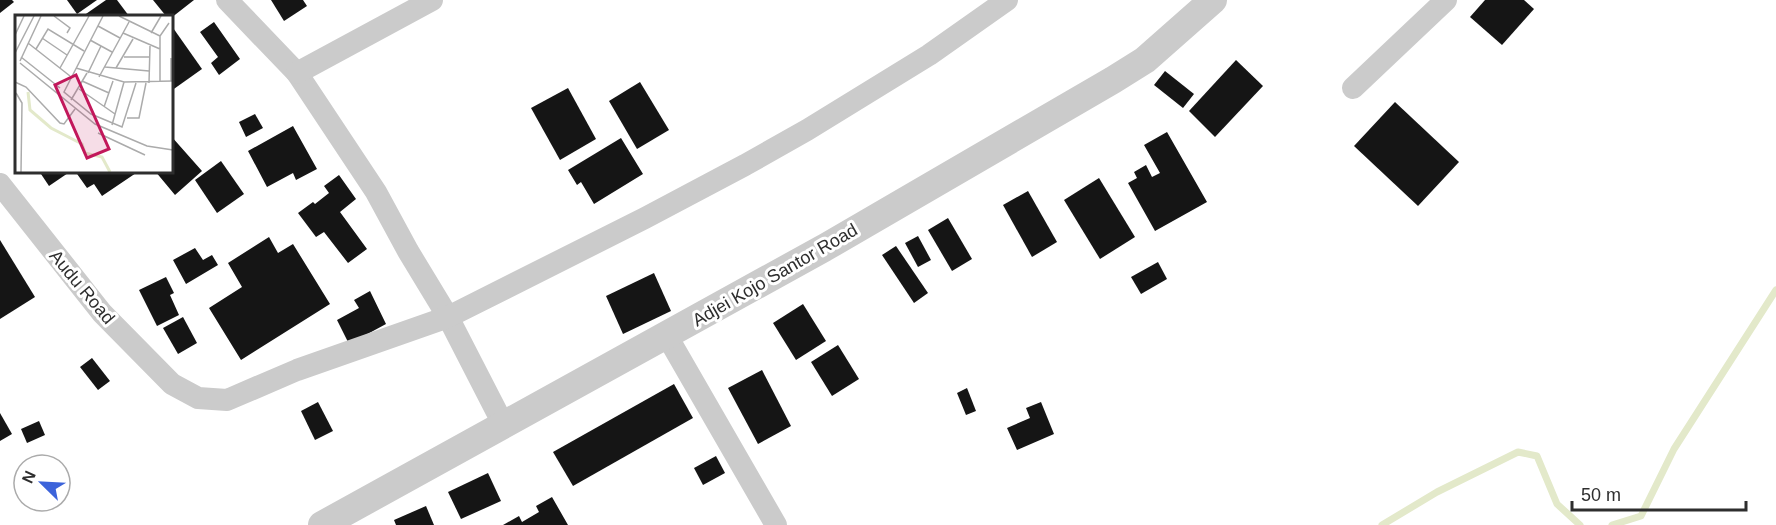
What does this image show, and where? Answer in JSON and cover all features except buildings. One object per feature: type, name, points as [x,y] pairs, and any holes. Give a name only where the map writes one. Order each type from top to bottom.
[{"type":"street","points":[[227,0],[297,73],[376,192],[448,317],[504,426]]},
{"type":"street","points":[[297,73],[432,0]]},
{"type":"street","name":"Audu Road","points":[[0,184],[102,313],[172,384],[198,398],[227,400],[297,370],[448,317],[746,165],[929,55],[1007,0]]},
{"type":"street","name":"Adjei Kojo Santor Road","points":[[335,522],[824,248],[1113,80],[1145,60],[1213,0]]},
{"type":"street","points":[[1353,88],[1446,0]]},
{"type":"street","points":[[667,336],[776,525]]},
{"type":"waterway","points":[[1612,525],[1641,516],[1674,449],[1776,290]]},
{"type":"waterway","points":[[1382,525],[1437,492],[1518,452],[1537,456],[1557,504],[1580,525]]}]
